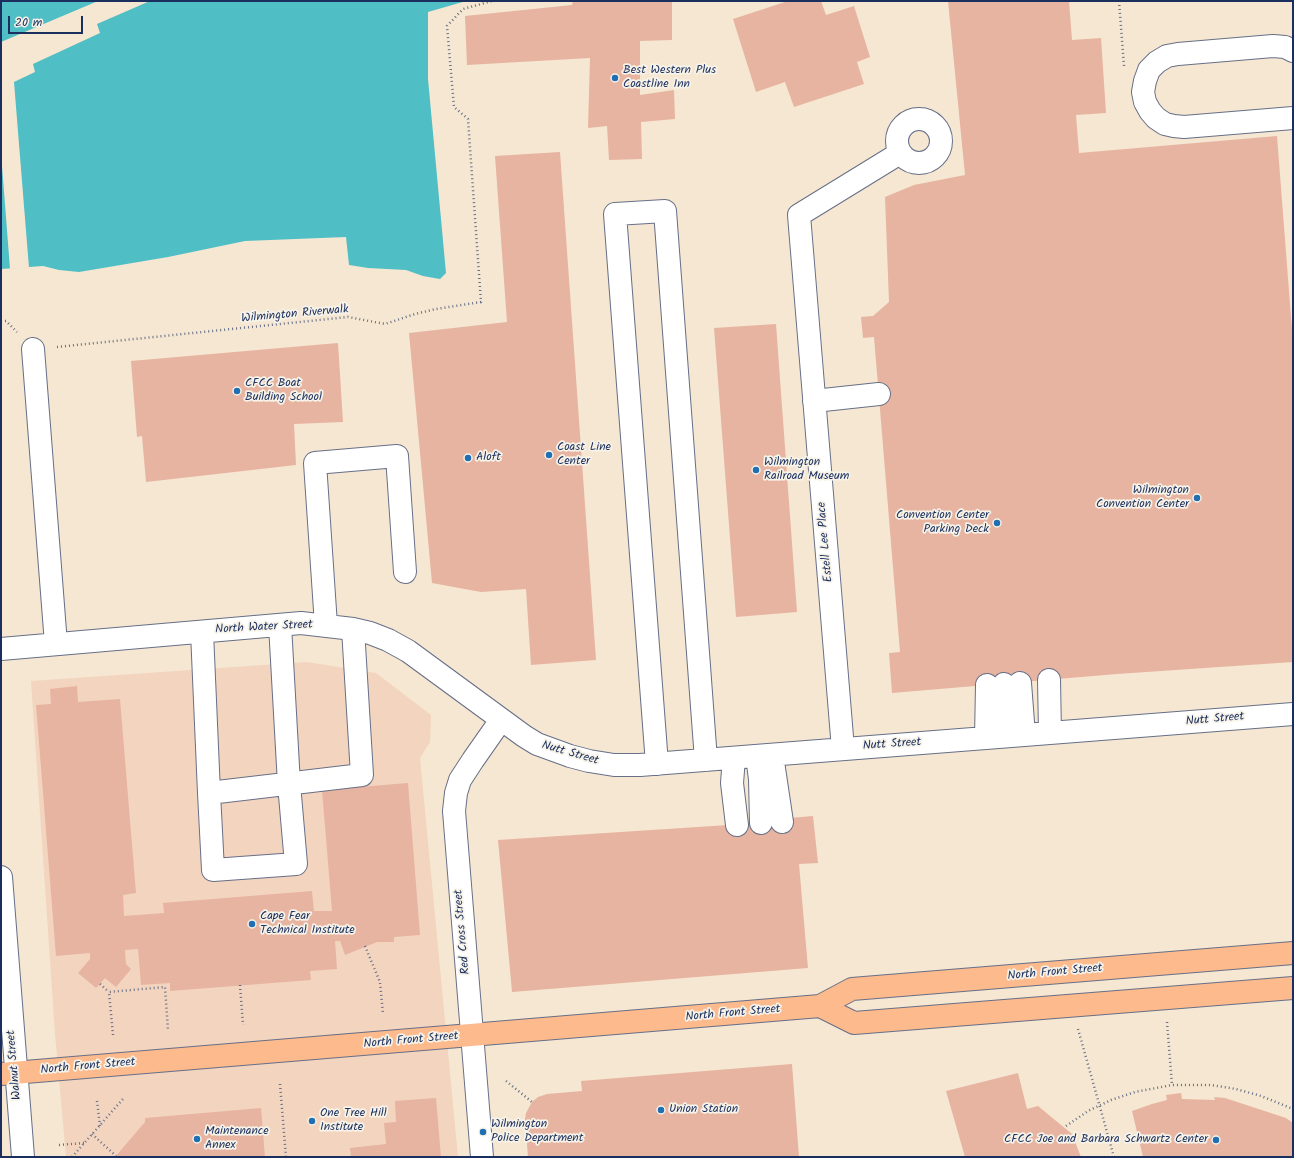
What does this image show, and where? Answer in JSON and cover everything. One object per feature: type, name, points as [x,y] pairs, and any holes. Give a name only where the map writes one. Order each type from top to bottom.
[{"type":"main road","name":"North Front Street","points":[[8,1074],[820,1006],[852,989],[1293,954]]},
{"type":"main road","points":[[820,1006],[854,1023],[1293,988]]},
{"type":"street","points":[[1293,51],[1273,46],[1167,56],[1157,62],[1149,70],[1145,81],[1144,92],[1145,102],[1156,118],[1165,124],[1174,126],[1184,127],[1293,118]]},
{"type":"street","name":"Estell Lee Place","points":[[843,749],[799,215],[900,153]]},
{"type":"street","points":[[657,764],[615,214],[665,211],[706,760]]},
{"type":"street","points":[[33,349],[56,644]]},
{"type":"street","points":[[814,401],[879,394]]},
{"type":"street","points":[[326,625],[315,463],[397,456],[405,572]]},
{"type":"street","name":"North Water Street","points":[[1,649],[301,623],[326,625],[370,633],[388,640],[408,651],[501,720]]},
{"type":"street","points":[[202,632],[213,870],[296,864],[289,784],[280,625]]},
{"type":"street","points":[[209,793],[362,775],[353,629]]},
{"type":"street","points":[[1049,680],[1050,733]]},
{"type":"street","points":[[1006,736],[1004,684],[1006,736]]},
{"type":"street","name":"Nutt Street","points":[[501,720],[537,744],[589,762],[614,765],[657,764],[1293,714]]},
{"type":"street","name":"Red Cross Street","points":[[482,1157],[454,811],[456,793],[460,780],[501,720]]},
{"type":"street","points":[[765,755],[782,822]]},
{"type":"street","points":[[761,823],[760,779],[765,755]]},
{"type":"street","points":[[734,758],[732,783],[737,825]]},
{"type":"street","name":"Walnut Street","points":[[1,877],[8,1074],[23,1157]]},
{"type":"path","name":"Wilmington Riverwalk","points":[[33,349],[348,317],[385,324],[429,310],[481,302],[468,119],[454,107],[447,26],[463,9],[492,1]]},
{"type":"path","points":[[1119,1],[1124,68]]},
{"type":"path","points":[[1,321],[6,321],[33,349]]},
{"type":"path","points":[[365,946],[380,982],[382,1014]]},
{"type":"path","points":[[100,984],[109,992],[113,1035]]},
{"type":"path","points":[[164,984],[168,1030]]},
{"type":"path","points":[[240,986],[243,1025]]},
{"type":"path","points":[[109,992],[165,987]]},
{"type":"path","points":[[1167,1016],[1172,1085]]},
{"type":"path","points":[[1076,1023],[1114,1157]]},
{"type":"path","points":[[506,1081],[532,1102]]},
{"type":"path","points":[[280,1084],[286,1157]]},
{"type":"path","points":[[1066,1126],[1099,1105],[1135,1092],[1172,1085],[1211,1085],[1236,1089],[1260,1096],[1293,1109]]},
{"type":"path","points":[[72,1157],[123,1099]]},
{"type":"path","points":[[97,1101],[100,1126]]},
{"type":"path","points":[[92,1134],[116,1156]]},
{"type":"path","points":[[59,1145],[84,1143]]},
{"type":"shaded area","points":[[307,662],[376,673],[431,715],[430,742],[420,758],[458,1157],[66,1157],[55,1034],[31,681]]},
{"type":"water","points":[[1,1],[466,1],[428,12],[428,79],[446,273],[440,279],[423,276],[406,270],[368,268],[349,265],[346,237],[245,241],[168,257],[79,272],[59,270],[43,266],[1,269]]},
{"type":"pier","points":[[98,1],[150,1],[97,24],[100,33],[33,64],[35,72],[14,82],[29,268],[10,269],[1,153],[1,42]]},
{"type":"building","name":"Best Western Plus Coastline Inn","points":[[573,1],[672,1],[672,40],[640,41],[640,95],[674,90],[675,119],[641,122],[642,159],[609,160],[607,126],[588,128],[590,58],[467,65],[465,16],[572,5]]},
{"type":"building","points":[[788,1],[821,1],[826,15],[854,6],[870,57],[857,62],[864,84],[794,107],[785,82],[756,92],[733,19]]},
{"type":"building","points":[[948,1],[1069,1],[1072,40],[1101,38],[1106,113],[1076,115],[1079,153],[1277,136],[1293,343],[1293,662],[1117,674],[892,693],[889,653],[900,652],[874,337],[863,338],[861,317],[873,316],[889,302],[885,197],[914,185],[965,175]]},
{"type":"building","points":[[560,152],[596,660],[531,665],[526,589],[481,592],[432,583],[409,333],[507,322],[495,156]]},
{"type":"building","name":"Wilmington Railroad Museum","points":[[776,324],[797,612],[736,617],[714,328]]},
{"type":"building","name":"CFCC Boat Building School","points":[[338,343],[343,422],[294,424],[296,465],[146,482],[142,436],[137,437],[131,361]]},
{"type":"building","points":[[77,686],[78,702],[120,699],[136,893],[123,895],[124,916],[164,913],[163,903],[312,891],[314,911],[332,911],[322,790],[408,783],[420,935],[394,937],[394,942],[377,942],[345,955],[340,941],[335,941],[337,969],[310,971],[311,980],[170,991],[170,983],[141,985],[138,949],[125,950],[126,964],[131,969],[116,987],[105,978],[96,988],[78,973],[90,959],[90,953],[56,956],[36,705],[51,704],[50,689]]},
{"type":"building","points":[[813,816],[818,863],[799,864],[808,968],[512,992],[498,840],[790,821],[790,818]]},
{"type":"building","name":"Union Station","points":[[792,1064],[799,1157],[528,1157],[525,1119],[526,1113],[532,1102],[538,1097],[547,1094],[582,1091],[581,1081]]},
{"type":"building","points":[[1018,1073],[1027,1109],[1038,1106],[1072,1134],[1081,1157],[965,1157],[946,1091]]},
{"type":"building","name":"CFCC Joe and Barbara Schwartz Center","points":[[1181,1093],[1182,1099],[1215,1100],[1214,1097],[1225,1098],[1286,1118],[1293,1123],[1293,1157],[1143,1157],[1132,1111],[1167,1100],[1166,1095]]},
{"type":"building","points":[[436,1098],[441,1157],[351,1157],[350,1148],[386,1144],[384,1123],[396,1122],[395,1101]]},
{"type":"building","name":"Maintenance Annex","points":[[261,1108],[265,1157],[115,1157],[145,1122],[145,1118]]},
{"type":"place","name":"Best Western Plus Coastline Inn","points":[[615,78]]},
{"type":"place","name":"CFCC Boat Building School","points":[[237,391]]},
{"type":"place","name":"Coast Line Center","points":[[549,455]]},
{"type":"place","name":"Aloft","points":[[468,458]]},
{"type":"place","name":"Wilmington Railroad Museum","points":[[756,470]]},
{"type":"place","name":"Wilmington Convention Center","points":[[1197,498]]},
{"type":"place","name":"Convention Center Parking Deck","points":[[997,523]]},
{"type":"place","name":"Cape Fear Technical Institute","points":[[252,924]]},
{"type":"place","name":"Union Station","points":[[661,1110]]},
{"type":"place","name":"One Tree Hill Institute","points":[[312,1121]]},
{"type":"place","name":"Wilmington Police Department","points":[[483,1132]]},
{"type":"place","name":"Maintenance Annex","points":[[197,1139]]},
{"type":"place","name":"CFCC Joe and Barbara Schwartz Center","points":[[1216,1140]]}]
